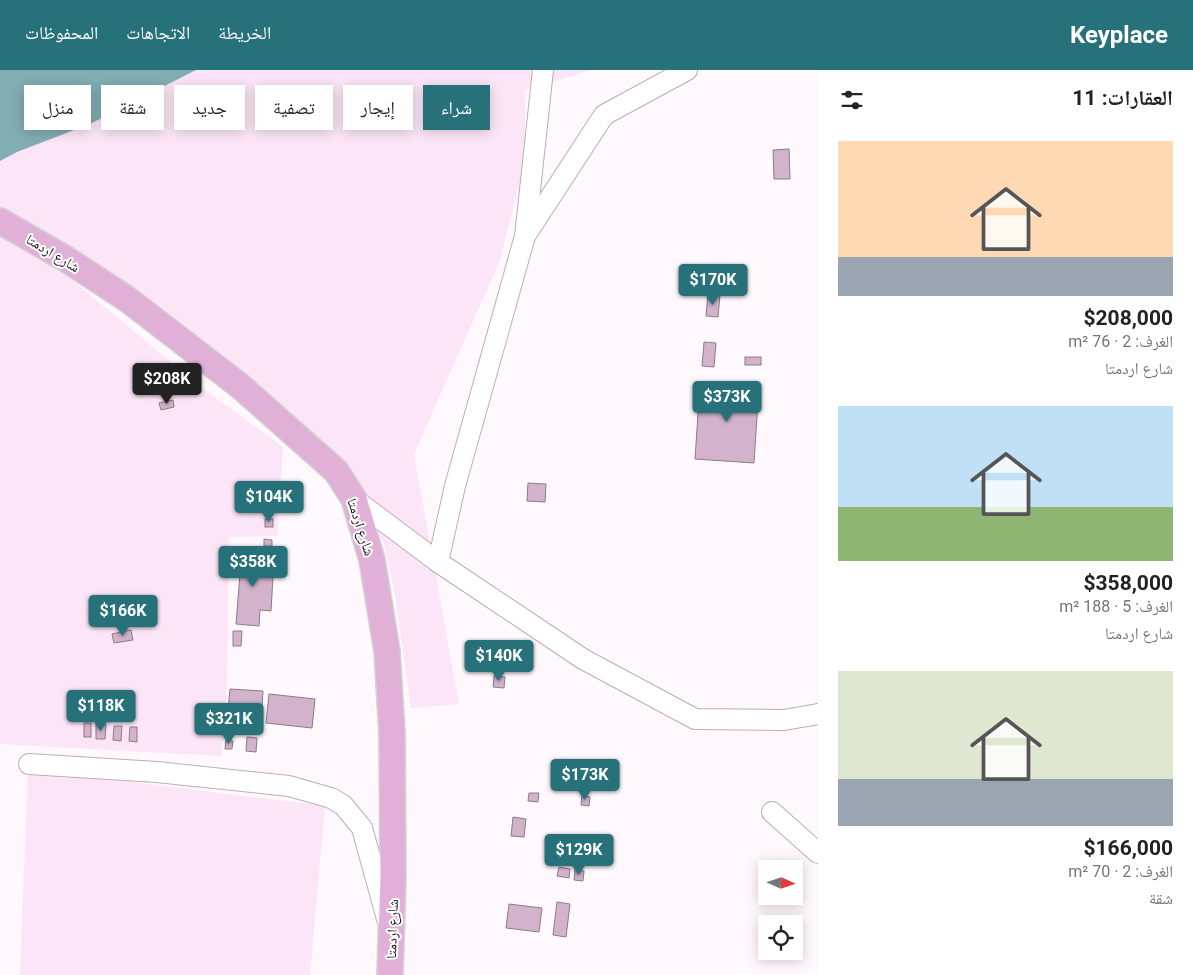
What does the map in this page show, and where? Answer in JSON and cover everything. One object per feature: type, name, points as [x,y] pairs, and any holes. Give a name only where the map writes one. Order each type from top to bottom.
[{"type":"main road","name":"شارع اردمتا","points":[[0,222],[66,259],[127,298],[240,386],[336,471],[354,499],[372,560],[387,651],[392,734],[392,937],[390,975]]},
{"type":"street","points":[[438,562],[455,486],[525,236],[542,70]]},
{"type":"street","points":[[525,236],[604,115],[687,70]]},
{"type":"street","points":[[354,499],[438,562],[583,659],[695,719],[784,720],[818,714]]},
{"type":"street","points":[[29,764],[157,772],[289,786],[331,798],[343,805],[362,828],[392,937]]},
{"type":"street","points":[[772,812],[818,853]]},
{"type":"shaded area","points":[[196,70],[591,70],[525,90],[525,161],[499,263],[414,454],[459,704],[411,708],[394,589],[384,544],[358,480],[324,443],[227,361],[103,272],[0,207],[0,161],[17,152],[74,130],[91,130],[91,123],[101,118],[101,130],[164,130],[164,86]]},
{"type":"shaded area","points":[[0,234],[53,264],[202,388],[283,447],[277,536],[229,537],[227,685],[221,756],[0,744]]},
{"type":"shaded area","points":[[28,769],[325,806],[310,975],[20,975]]},
{"type":"water","points":[[0,70],[196,70],[164,86],[101,85],[101,118],[91,123],[91,85],[24,85],[24,130],[74,130],[17,152],[0,161]]},
{"type":"building","points":[[789,149],[790,179],[774,179],[773,150]]},
{"type":"building","points":[[708,294],[720,295],[718,317],[706,316]]},
{"type":"building","points":[[704,342],[716,343],[714,367],[702,366]]},
{"type":"building","points":[[745,357],[761,357],[761,365],[745,365]]},
{"type":"building","points":[[700,383],[759,386],[754,463],[695,459]]},
{"type":"building","points":[[173,400],[174,407],[161,410],[159,403]]},
{"type":"building","points":[[528,483],[546,484],[545,502],[527,501]]},
{"type":"building","points":[[265,519],[273,519],[273,527],[265,527]]},
{"type":"building","points":[[264,539],[272,540],[272,546],[264,546]]},
{"type":"building","points":[[242,548],[264,549],[262,577],[273,577],[271,611],[260,610],[259,626],[236,624]]},
{"type":"building","points":[[131,630],[133,640],[114,643],[112,634]]},
{"type":"building","points":[[233,631],[242,631],[241,646],[233,646]]},
{"type":"building","points":[[494,676],[505,677],[504,688],[493,687]]},
{"type":"building","points":[[230,689],[263,691],[261,724],[251,723],[251,711],[228,710]]},
{"type":"building","points":[[269,694],[315,699],[312,728],[266,723]]},
{"type":"building","points":[[84,723],[91,723],[91,737],[84,737]]},
{"type":"building","points":[[96,724],[106,725],[105,739],[96,739]]},
{"type":"building","points":[[114,726],[122,726],[121,741],[113,740]]},
{"type":"building","points":[[130,727],[137,727],[137,742],[129,741]]},
{"type":"building","points":[[247,737],[257,738],[256,752],[246,751]]},
{"type":"building","points":[[226,740],[233,741],[232,749],[225,749]]},
{"type":"building","points":[[529,793],[539,793],[538,802],[528,801]]},
{"type":"building","points":[[582,795],[590,797],[589,806],[581,805]]},
{"type":"building","points":[[513,817],[526,819],[524,837],[511,836]]},
{"type":"building","points":[[562,846],[579,847],[578,856],[562,856]]},
{"type":"building","points":[[559,867],[570,869],[569,878],[557,876]]},
{"type":"building","points":[[575,870],[584,871],[583,881],[574,880]]},
{"type":"building","points":[[557,902],[570,904],[566,937],[553,935]]},
{"type":"building","points":[[509,904],[542,908],[539,932],[506,928]]}]
